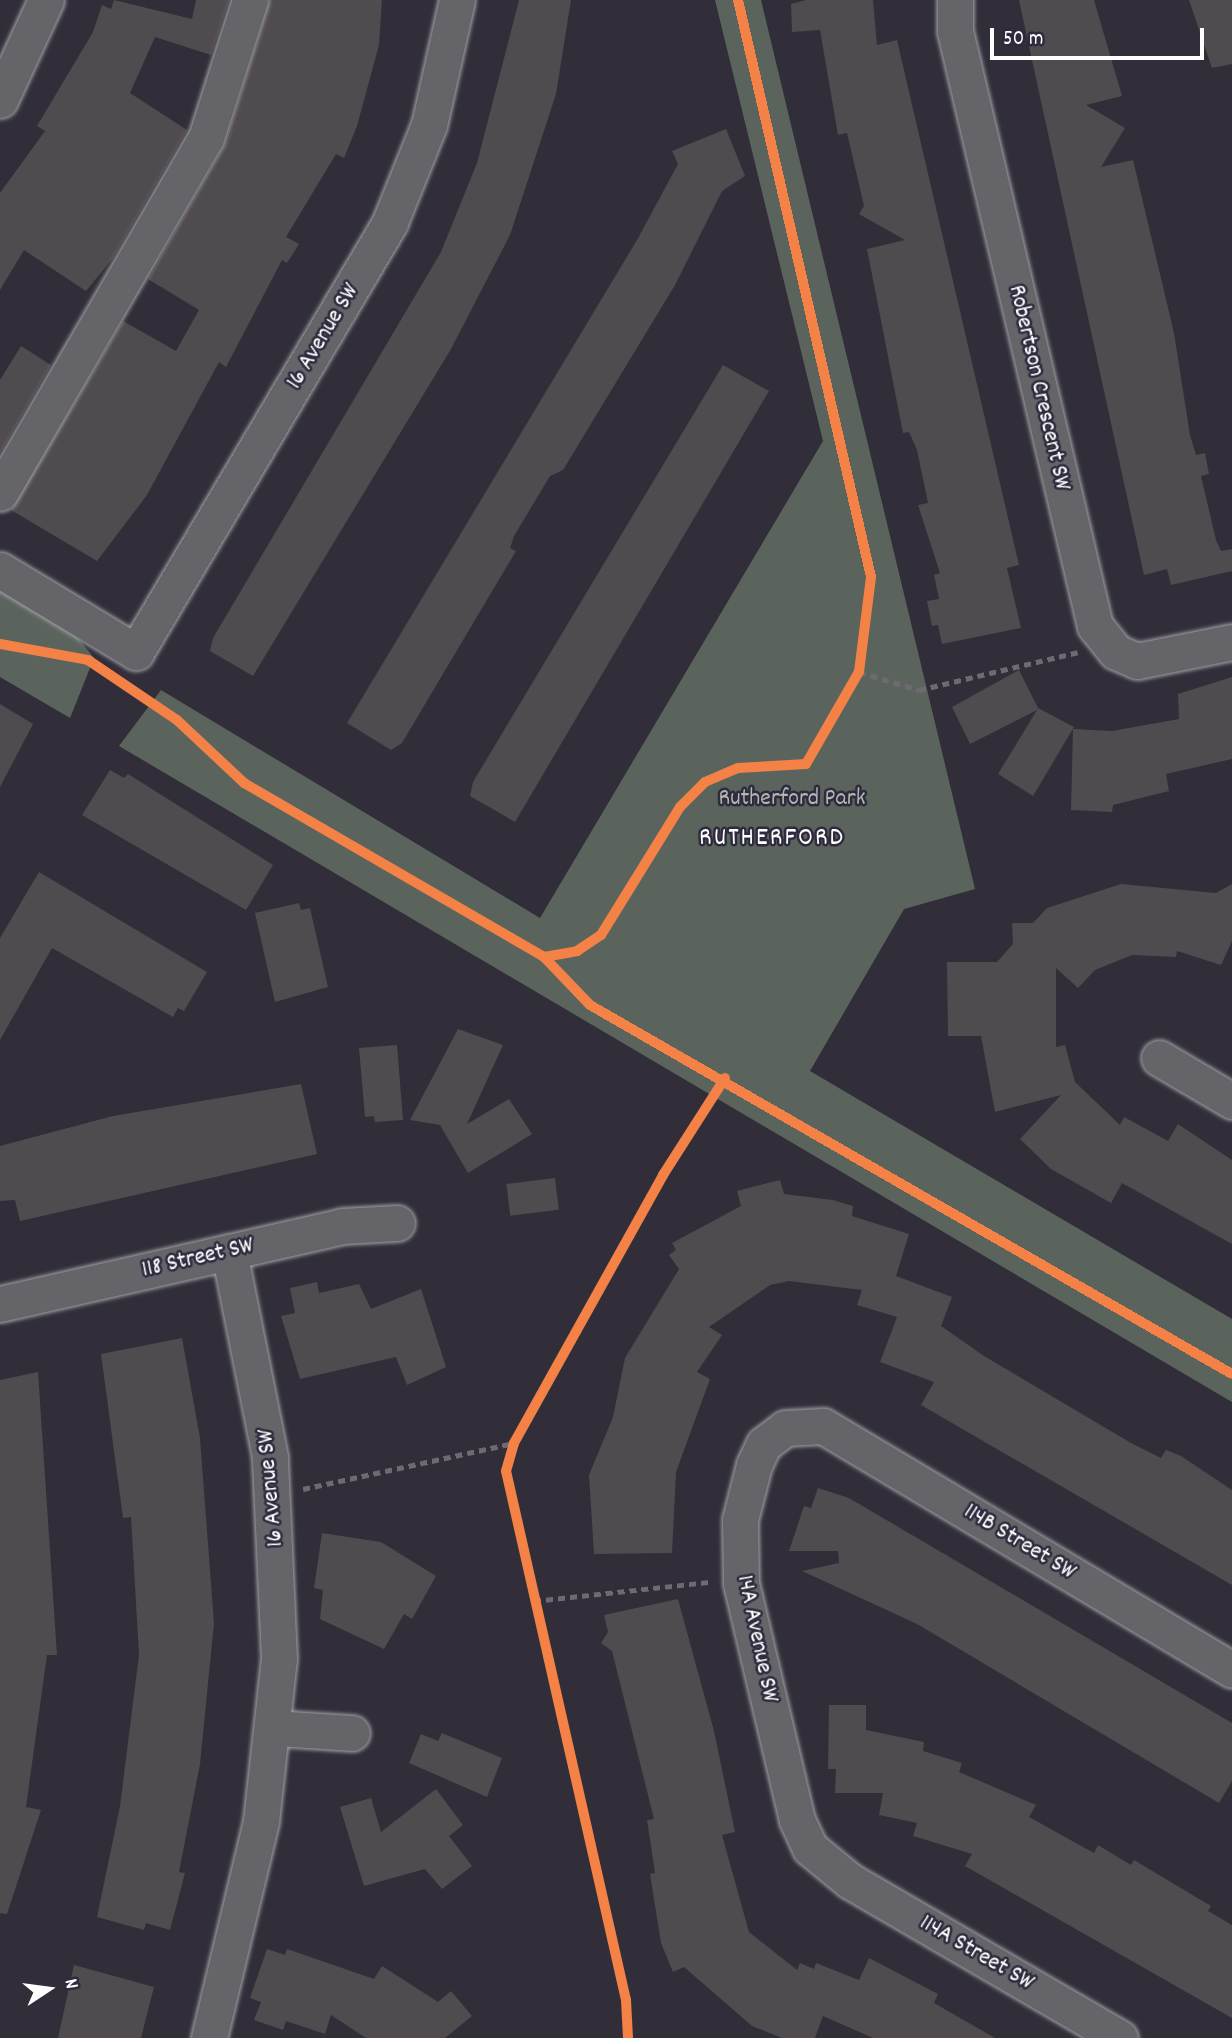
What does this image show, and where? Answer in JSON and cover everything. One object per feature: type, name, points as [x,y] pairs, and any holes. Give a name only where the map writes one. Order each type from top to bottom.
[{"type":"street","points":[[0,100],[46,0]]},
{"type":"street","points":[[0,493],[206,138],[250,0]]},
{"type":"street","name":"16 Avenue SW","points":[[0,570],[136,652],[390,222],[429,125],[457,0]]},
{"type":"street","name":"Robertson Crescent SW","points":[[955,0],[955,31],[1091,614],[1108,645]]},
{"type":"street","points":[[1108,645],[1137,661],[1232,642]]},
{"type":"street","points":[[1159,1058],[1232,1101]]},
{"type":"street","name":"118 Street SW","points":[[0,1304],[342,1226],[397,1223]]},
{"type":"street","name":"16 Avenue SW","points":[[209,2038],[252,1866],[275,1728],[275,1496],[258,1378],[229,1252]]},
{"type":"street","name":"14A Avenue SW","points":[[804,1423],[774,1434],[754,1465],[740,1520],[741,1583],[799,1828],[832,1868]]},
{"type":"street","name":"114B Street SW","points":[[804,1423],[837,1434],[1232,1670]]},
{"type":"street","points":[[275,1728],[352,1733]]},
{"type":"street","name":"114A Street SW","points":[[832,1868],[1121,2038]]},
{"type":"path","points":[[858,672],[919,690],[1108,645]]},
{"type":"path","points":[[509,1461],[520,1431]]},
{"type":"path","points":[[275,1496],[514,1443]]},
{"type":"path","points":[[534,1601],[741,1583]]},
{"type":"path","points":[[531,1589],[537,1614]]},
{"type":"green space","name":"Rutherford Park","points":[[715,0],[761,0],[975,889],[904,909],[810,1071],[1232,1319],[1232,1402],[119,746],[161,690],[540,918],[823,441]]},
{"type":"green space","points":[[0,590],[74,633],[94,658],[70,718],[0,677]]},
{"type":"building","points":[[114,0],[192,19],[196,0],[229,0],[211,55],[155,37],[130,93],[187,130],[113,258],[86,291],[24,250],[0,290],[0,193],[45,131],[37,126],[93,32],[102,5],[111,9]]},
{"type":"building","points":[[270,0],[382,0],[379,45],[357,126],[344,158],[336,154],[286,237],[299,244],[287,263],[282,260],[226,367],[219,362],[147,495],[97,561],[11,510],[123,321],[176,351],[199,310],[148,279],[225,144]]},
{"type":"building","points":[[519,0],[571,0],[556,94],[510,235],[451,349],[253,676],[210,651],[213,638],[441,252],[477,163]]},
{"type":"building","points":[[806,0],[873,0],[877,45],[897,40],[1019,565],[1007,568],[1021,628],[942,644],[938,625],[932,626],[927,601],[939,599],[934,575],[940,573],[918,505],[928,503],[917,450],[909,432],[903,433],[867,249],[905,240],[859,214],[864,206],[847,133],[838,135],[820,30],[792,32],[791,4]]},
{"type":"building","points":[[1019,0],[1094,0],[1122,96],[1086,105],[1125,128],[1101,167],[1133,160],[1174,333],[1190,435],[1196,455],[1205,453],[1209,474],[1201,476],[1216,540],[1221,551],[1232,549],[1232,571],[1171,585],[1167,569],[1144,575]]},
{"type":"building","points":[[1189,0],[1232,0],[1232,64],[1212,68]]},
{"type":"building","points":[[726,129],[745,176],[722,191],[675,285],[563,470],[550,476],[514,536],[510,548],[516,551],[402,743],[391,750],[347,723],[637,240],[678,164],[672,151]]},
{"type":"building","points":[[21,346],[51,365],[0,453],[0,380]]},
{"type":"building","points":[[723,365],[769,391],[515,822],[470,796],[473,782]]},
{"type":"building","points":[[1019,670],[1038,708],[1074,727],[1033,796],[998,774],[1037,710],[970,744],[952,707]]},
{"type":"building","points":[[1232,677],[1232,759],[1166,774],[1169,791],[1113,805],[1112,812],[1071,810],[1073,729],[1112,731],[1179,719],[1178,694]]},
{"type":"building","points":[[0,704],[33,724],[0,787]]},
{"type":"building","points":[[110,770],[124,778],[128,774],[273,865],[246,910],[82,815]]},
{"type":"building","points":[[39,872],[207,972],[184,1011],[178,1008],[173,1017],[52,948],[0,1040],[0,938]]},
{"type":"building","points":[[1121,884],[1216,893],[1232,884],[1232,941],[1221,965],[1177,951],[1176,957],[1132,955],[1095,970],[1078,988],[1056,968],[1056,1047],[1065,1045],[1075,1082],[1120,1125],[1124,1117],[1168,1141],[1178,1124],[1232,1160],[1232,1244],[1122,1183],[1111,1203],[1051,1169],[1020,1139],[1061,1095],[995,1112],[981,1036],[948,1036],[947,962],[997,962],[1013,944],[1012,923],[1033,923],[1047,908]]},
{"type":"building","points":[[299,903],[301,910],[310,908],[328,987],[275,1002],[255,913]]},
{"type":"building","points":[[458,1029],[503,1045],[467,1124],[509,1099],[532,1134],[468,1173],[440,1125],[410,1120]]},
{"type":"building","points":[[397,1045],[403,1120],[375,1122],[374,1116],[365,1117],[359,1048]]},
{"type":"building","points":[[301,1084],[317,1154],[20,1221],[15,1200],[0,1201],[0,1146],[113,1116]]},
{"type":"building","points":[[555,1178],[559,1210],[510,1216],[506,1184]]},
{"type":"building","points":[[780,1180],[784,1194],[833,1200],[853,1206],[852,1216],[909,1234],[896,1276],[952,1297],[941,1326],[984,1356],[1131,1443],[1161,1458],[1166,1450],[1181,1456],[1232,1490],[1232,1585],[921,1405],[934,1382],[880,1362],[897,1317],[857,1305],[862,1290],[789,1281],[770,1285],[709,1327],[722,1335],[697,1372],[710,1379],[676,1472],[672,1553],[594,1554],[589,1475],[613,1417],[625,1358],[679,1269],[669,1255],[676,1250],[672,1243],[741,1206],[737,1191]]},
{"type":"building","points":[[317,1282],[319,1293],[359,1284],[371,1309],[421,1289],[446,1367],[407,1385],[396,1357],[300,1379],[281,1316],[295,1313],[290,1288]]},
{"type":"building","points":[[182,1338],[200,1438],[214,1623],[200,1764],[179,1872],[185,1873],[170,1930],[146,1923],[144,1930],[97,1917],[120,1806],[139,1655],[131,1517],[123,1518],[101,1354]]},
{"type":"building","points":[[38,1372],[57,1655],[47,1655],[26,1807],[41,1810],[7,1914],[0,1913],[0,1380]]},
{"type":"building","points":[[818,1488],[849,1498],[1232,1723],[1232,1781],[1219,1803],[917,1624],[802,1571],[839,1563],[838,1551],[789,1551],[804,1506],[811,1508]]},
{"type":"building","points":[[322,1533],[381,1542],[436,1576],[412,1619],[404,1614],[384,1649],[320,1619],[323,1590],[314,1588]]},
{"type":"building","points":[[678,1599],[714,1731],[735,1832],[722,1835],[749,1932],[797,1970],[800,1963],[814,1969],[816,1963],[859,1980],[869,1958],[938,1994],[934,2003],[995,2038],[873,2038],[823,2016],[815,2038],[782,2038],[752,2026],[684,1967],[673,1972],[661,1943],[650,1874],[655,1873],[647,1820],[654,1819],[612,1651],[601,1643],[608,1632],[604,1615]]},
{"type":"building","points":[[829,1705],[866,1705],[866,1730],[924,1742],[923,1751],[962,1763],[959,1772],[1036,1805],[1029,1817],[1094,1853],[1098,1845],[1131,1865],[1134,1860],[1211,1906],[1208,1911],[1232,1925],[1232,2018],[965,1866],[972,1854],[913,1836],[917,1823],[879,1815],[883,1793],[835,1793],[836,1769],[828,1769]]},
{"type":"building","points":[[442,1733],[502,1758],[487,1797],[409,1763],[421,1734],[438,1741]]},
{"type":"building","points":[[436,1789],[463,1825],[449,1836],[472,1866],[442,1889],[425,1869],[364,1886],[340,1807],[371,1798],[381,1832]]},
{"type":"building","points":[[267,1949],[285,1955],[287,1949],[374,1979],[382,1966],[438,2002],[451,1991],[472,2016],[445,2038],[366,2038],[331,2015],[325,2034],[286,2021],[283,2030],[254,2020],[261,2002],[250,1998]]},
{"type":"building","points":[[74,1965],[154,1987],[141,2038],[58,2038]]},
{"type":"cycle path","points":[[0,644],[88,660],[177,720],[244,783],[544,957],[577,951],[601,935],[680,807],[705,782],[738,768],[806,764],[859,672],[871,577],[738,0]]},
{"type":"cycle path","points":[[544,957],[590,1005],[1232,1374]]},
{"type":"cycle path","points":[[628,2038],[626,2000],[506,1471],[514,1443],[663,1175],[725,1078]]},
{"type":"district","name":"RUTHERFORD","points":[[772,839]]}]
